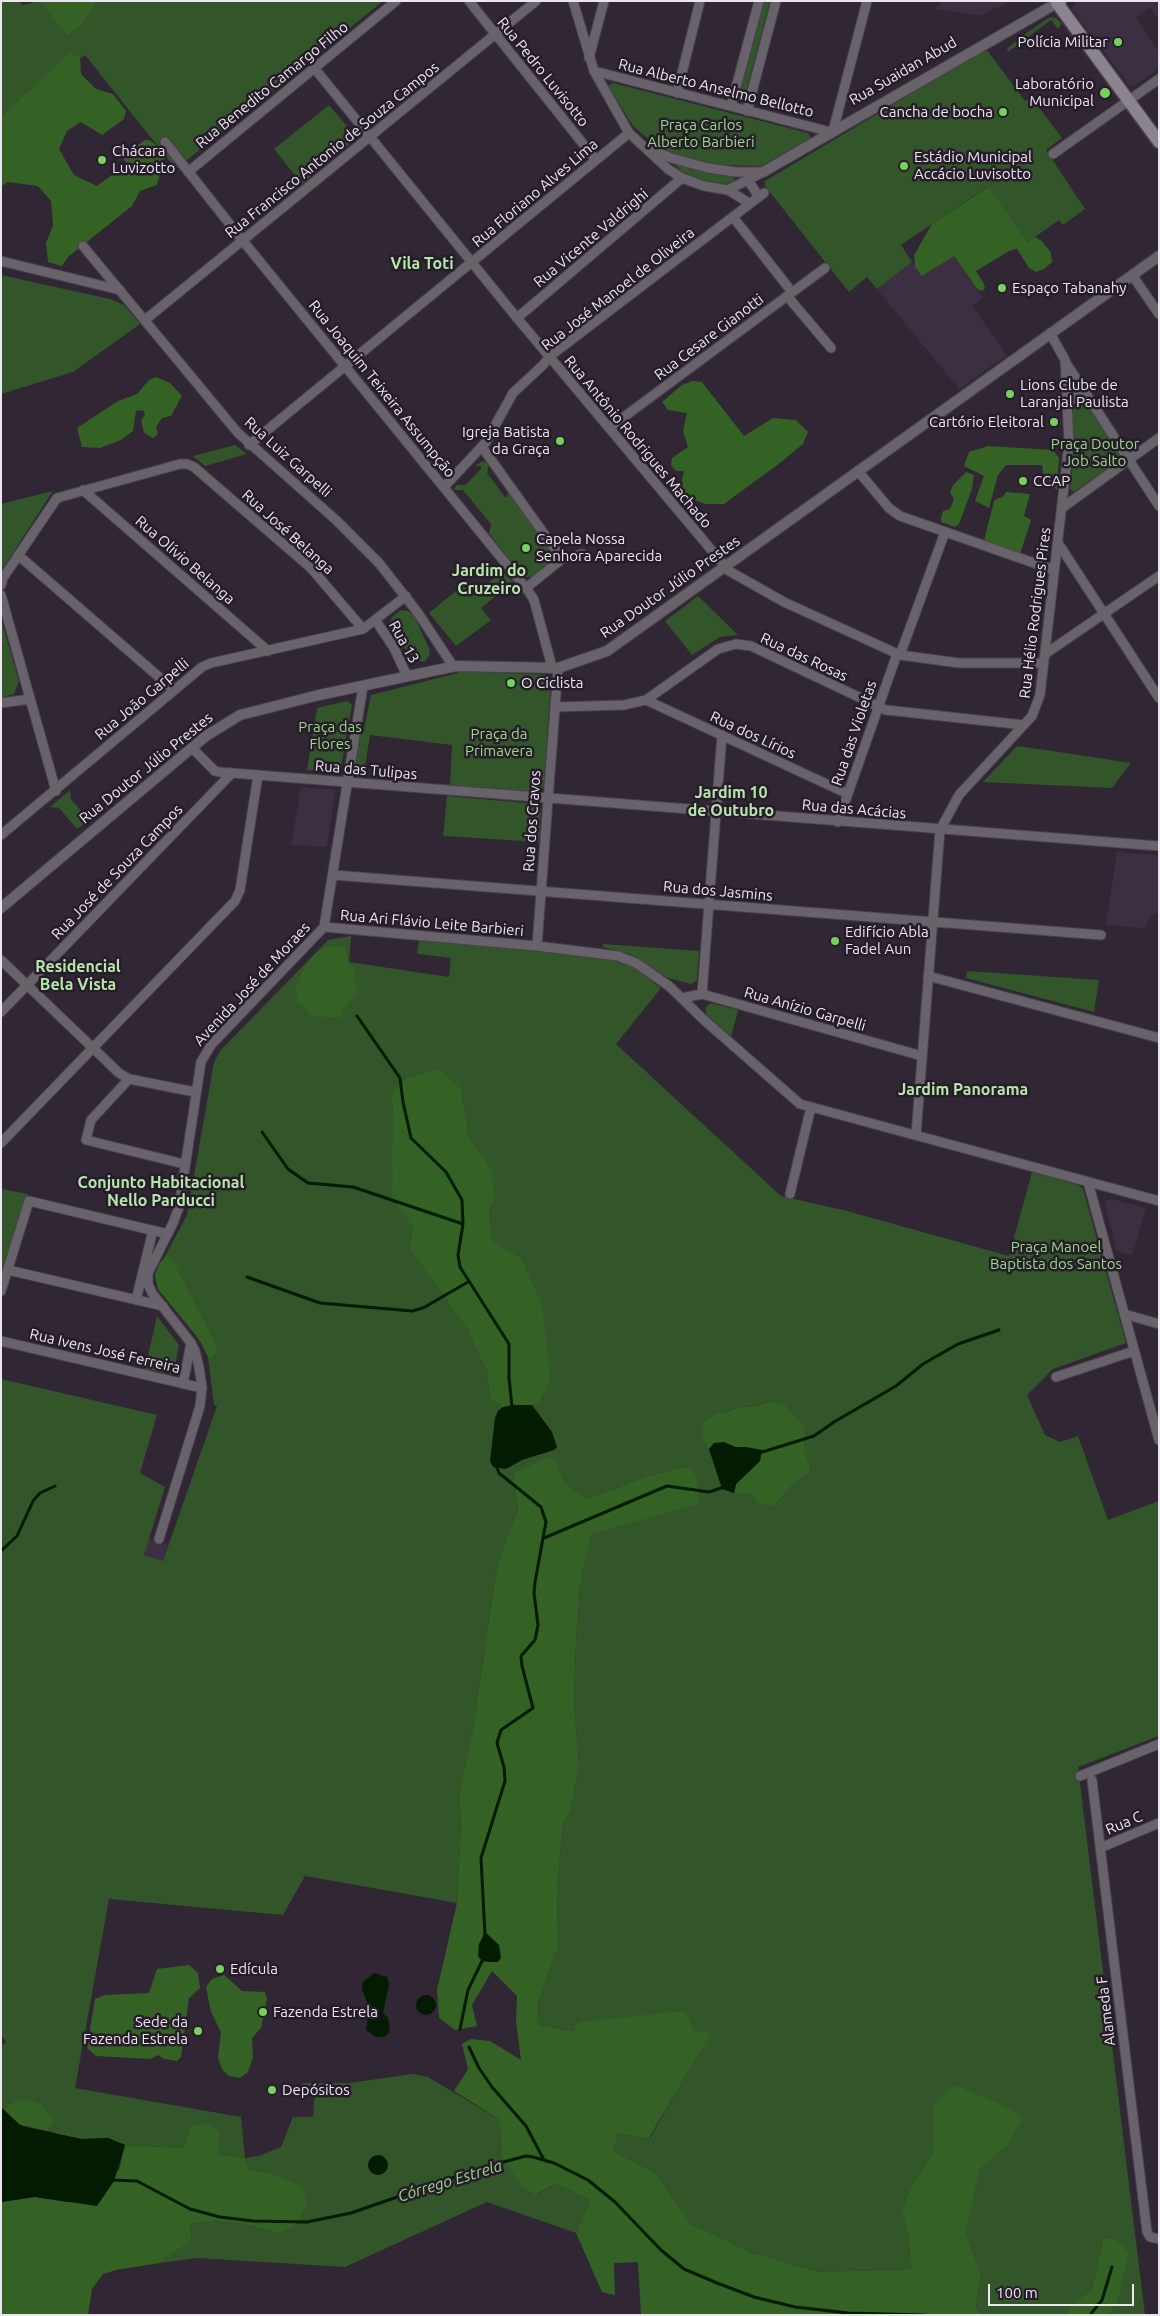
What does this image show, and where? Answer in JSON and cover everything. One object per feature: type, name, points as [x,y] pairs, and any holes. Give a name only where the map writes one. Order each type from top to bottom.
[{"type":"main road","points":[[1058,2],[1159,142]]},
{"type":"street","name":"Rua Benedito Camargo Filho","points":[[188,172],[396,1]]},
{"type":"street","name":"Rua Pedro Luvisotto","points":[[469,1],[596,160]]},
{"type":"street","name":"Rua Francisco Antonio de Souza Campos","points":[[145,320],[536,1]]},
{"type":"street","points":[[573,1],[594,71],[603,91],[629,133],[668,169],[682,178],[704,186],[728,190],[750,203]]},
{"type":"street","points":[[589,58],[604,1]]},
{"type":"street","points":[[677,93],[700,1]]},
{"type":"street","points":[[731,106],[759,1]]},
{"type":"street","points":[[747,111],[776,1]]},
{"type":"street","points":[[832,131],[867,1]]},
{"type":"street","name":"Rua Suaidan Abud","points":[[728,190],[763,172],[1058,2]]},
{"type":"street","name":"Rua Antônio Rodrigues Machado","points":[[315,69],[516,318],[725,567],[734,575],[784,602],[898,654],[946,662],[1045,659]]},
{"type":"street","name":"Rua Alberto Anselmo Bellotto","points":[[594,71],[832,131]]},
{"type":"street","points":[[1053,154],[1159,79]]},
{"type":"street","name":"Rua Floriano Alves Lima","points":[[249,445],[629,133]]},
{"type":"street","name":"Rua Joaquim Teixeira Assumpção","points":[[165,142],[243,241],[526,588],[534,600],[555,668]]},
{"type":"street","points":[[644,146],[670,158],[702,166],[736,172],[763,172]]},
{"type":"street","name":"Rua Vicente Valdrighi","points":[[516,318],[682,178]]},
{"type":"street","name":"Rua José Manoel de Oliveira","points":[[444,487],[482,447],[513,393],[549,357],[762,195],[748,180]]},
{"type":"street","points":[[733,217],[831,348]]},
{"type":"street","name":"Rua Luiz Garpelli","points":[[83,246],[249,445],[350,533],[379,563],[424,620],[453,666]]},
{"type":"street","name":"Rua Doutor Júlio Prestes","points":[[1,908],[218,727],[252,711],[453,666],[555,668],[598,655],[616,646],[1159,256]]},
{"type":"street","points":[[1,261],[120,290]]},
{"type":"street","name":"Rua Cesare Gianotti","points":[[609,428],[825,268]]},
{"type":"street","points":[[1132,275],[1159,314]]},
{"type":"street","name":"Rua Hélio Rodrigues Pires","points":[[916,1135],[940,830],[959,795],[1032,716],[1038,702],[1045,659],[1068,454],[1065,360],[1050,333]]},
{"type":"street","points":[[1065,360],[1159,506]]},
{"type":"street","points":[[1067,404],[1079,395],[1088,397]]},
{"type":"street","points":[[1062,508],[1159,438]]},
{"type":"street","points":[[482,447],[562,559]]},
{"type":"street","name":"Rua José Belanga","points":[[83,490],[180,464],[187,464],[311,568],[363,629]]},
{"type":"street","points":[[858,471],[894,513],[1054,570]]},
{"type":"street","points":[[1,585],[3,578],[54,501],[61,496],[83,490]]},
{"type":"street","name":"Rua Olívio Belanga","points":[[83,490],[268,651]]},
{"type":"street","name":"Rua das Violetas","points":[[838,822],[878,708],[945,532]]},
{"type":"street","points":[[1058,543],[1159,698]]},
{"type":"street","points":[[526,588],[562,559],[582,554]]},
{"type":"street","points":[[18,555],[174,690]]},
{"type":"street","points":[[1045,659],[1103,614],[1159,576]]},
{"type":"street","points":[[1,595],[56,790]]},
{"type":"street","name":"Rua João Garpelli","points":[[1,835],[194,673],[211,663],[363,629],[376,621],[406,596]]},
{"type":"street","name":"Rua 13","points":[[376,621],[394,648],[407,676]]},
{"type":"street","name":"Rua das Rosas","points":[[555,707],[624,705],[646,700],[718,649],[736,644],[751,646],[878,708],[893,712],[1024,725]]},
{"type":"street","name":"Rua dos Cravos","points":[[537,946],[555,707],[555,668]]},
{"type":"street","points":[[324,927],[363,686]]},
{"type":"street","points":[[1,703],[30,699]]},
{"type":"street","name":"Rua dos Lírios","points":[[646,700],[848,794]]},
{"type":"street","points":[[702,994],[722,735]]},
{"type":"street","points":[[192,748],[218,775],[219,787]]},
{"type":"street","name":"Rua das Tulipas","points":[[215,771],[548,798]]},
{"type":"street","name":"Rua José de Souza Campos","points":[[1,1012],[232,773]]},
{"type":"street","points":[[1,1142],[237,898],[258,775]]},
{"type":"street","name":"Rua das Acácias","points":[[548,798],[1159,846]]},
{"type":"street","name":"Rua dos Jasmins","points":[[333,874],[1101,935]]},
{"type":"street","name":"Rua Ari Flávio Leite Barbieri","points":[[324,927],[537,946],[618,956],[646,970],[682,998],[791,1098],[811,1107],[1159,1201]]},
{"type":"street","name":"Avenida José de Moraes","points":[[159,1539],[200,1406],[202,1388],[200,1367],[191,1343],[152,1293],[148,1284],[148,1274],[179,1207],[184,1164],[201,1062],[207,1050],[324,927]]},
{"type":"street","points":[[1,960],[92,1049],[126,1078],[195,1092]]},
{"type":"street","points":[[928,976],[1159,1038]]},
{"type":"street","name":"Rua Anízio Garpelli","points":[[682,998],[702,994],[922,1056]]},
{"type":"street","points":[[126,1078],[92,1120],[86,1140],[184,1164]]},
{"type":"street","points":[[790,1194],[811,1107]]},
{"type":"street","points":[[1088,1182],[1159,1440]]},
{"type":"street","points":[[1,1291],[29,1200],[168,1234]]},
{"type":"street","points":[[136,1300],[153,1230]]},
{"type":"street","points":[[8,1270],[163,1306]]},
{"type":"street","points":[[1124,1314],[1159,1324]]},
{"type":"street","name":"Rua Ivens José Ferreira","points":[[1,1341],[202,1388]]},
{"type":"street","points":[[183,1384],[191,1343]]},
{"type":"street","points":[[1056,1377],[1134,1352]]},
{"type":"street","points":[[1080,1776],[1159,1744]]},
{"type":"street","name":"Alameda F","points":[[1092,1780],[1147,2232],[1154,2238]]},
{"type":"street","name":"Rua C","points":[[1100,1848],[1159,1824]]},
{"type":"shaded area","points":[[943,1],[1012,1],[984,14],[985,16],[935,9]]},
{"type":"shaded area","points":[[1076,1],[1159,1],[1159,21],[1150,7],[1136,18],[1159,52],[1159,68],[1134,86],[1130,86],[1072,9]]},
{"type":"shaded area","points":[[954,256],[983,298],[972,306],[1007,355],[959,389],[877,289],[912,262],[922,276]]},
{"type":"shaded area","points":[[301,787],[335,790],[327,847],[291,845]]},
{"type":"shaded area","points":[[1117,852],[1159,855],[1159,911],[1152,916],[1144,928],[1106,925]]},
{"type":"shaded area","points":[[1111,1199],[1146,1208],[1132,1255],[1117,1251],[1105,1205],[1106,1201]]},
{"type":"shaded area","points":[[532,1405],[552,1432],[557,1447],[554,1450],[522,1460],[506,1469],[493,1467],[490,1461],[495,1418],[498,1411],[503,1407]]},
{"type":"shaded area","points":[[724,1442],[735,1447],[762,1450],[760,1461],[736,1484],[734,1493],[722,1489],[709,1449],[714,1443]]},
{"type":"shaded area","points":[[149,1538],[168,1545],[163,1561],[144,1555]]},
{"type":"shaded area","points":[[485,1932],[499,1945],[501,1958],[498,1962],[482,1961],[478,1956],[479,1944]]},
{"type":"shaded area","points":[[374,1973],[387,1977],[389,1984],[383,2013],[388,2018],[390,2030],[383,2037],[376,2037],[366,2030],[369,2008],[362,1989],[363,1982]]},
{"type":"shaded area","points":[[422,1995],[430,1995],[436,2001],[436,2009],[430,2015],[422,2015],[416,2009],[416,2001]]},
{"type":"shaded area","points":[[1,2107],[20,2125],[82,2139],[108,2138],[125,2145],[114,2181],[97,2206],[35,2197],[1,2202]]},
{"type":"shaded area","points":[[378,2155],[385,2158],[388,2165],[385,2172],[378,2175],[371,2172],[368,2165],[371,2158]]},
{"type":"green space","points":[[1,1],[18,1],[23,5],[39,1],[68,36],[82,25],[98,1],[383,1],[176,169],[85,55],[1,124]]},
{"type":"green space","points":[[39,1],[98,1],[82,25],[68,36]]},
{"type":"green space","points":[[763,1],[770,1],[744,100],[740,102],[738,98]]},
{"type":"green space","points":[[1050,17],[1056,18],[1061,23],[1058,29],[1051,20],[1008,52],[1007,49],[1022,36]]},
{"type":"green space","name":"Estádio Municipal Accácio Luvisotto","points":[[986,49],[1025,101],[1031,97],[1062,138],[1046,150],[1085,209],[1063,225],[1059,220],[1028,242],[987,187],[901,245],[912,262],[877,289],[867,277],[849,292],[765,186],[765,181]]},
{"type":"green space","points":[[70,53],[80,57],[81,74],[96,89],[113,94],[126,111],[124,119],[102,135],[81,122],[67,131],[59,149],[74,175],[97,186],[127,164],[122,156],[145,140],[155,144],[165,156],[157,185],[140,191],[132,206],[68,257],[62,266],[48,262],[46,243],[53,225],[51,201],[38,186],[8,182],[1,186],[1,117]]},
{"type":"green space","name":"Praça Carlos Alberto Barbieri","points":[[613,83],[808,133],[811,138],[761,166],[718,165],[682,157],[658,147],[633,126],[609,88],[609,85]]},
{"type":"green space","points":[[329,105],[357,138],[302,184],[274,149]]},
{"type":"green space","name":"Praça Carlos Alberto Barbieri","points":[[674,164],[733,176],[735,180],[725,184],[702,180],[682,172]]},
{"type":"green space","points":[[988,187],[1028,242],[1035,237],[1042,241],[1051,253],[1052,262],[1044,269],[1036,272],[1029,268],[1017,249],[1009,251],[976,271],[983,282],[985,288],[983,291],[978,290],[954,256],[922,276],[915,267],[914,255],[932,224]]},
{"type":"green space","points":[[1,275],[110,299],[124,305],[140,324],[73,372],[1,394]]},
{"type":"green space","points":[[156,377],[170,383],[182,396],[171,416],[162,418],[156,427],[158,434],[153,438],[144,433],[141,420],[145,415],[143,410],[136,411],[133,431],[121,440],[100,448],[82,447],[77,428],[118,401],[137,394],[149,380]]},
{"type":"green space","points":[[692,381],[702,382],[744,436],[773,418],[796,420],[808,432],[803,444],[724,504],[706,504],[689,498],[680,488],[684,471],[676,471],[671,465],[672,458],[688,447],[683,431],[687,413],[668,410],[662,402],[682,385]]},
{"type":"green space","name":"Praça Doutor Job Salto","points":[[1081,399],[1085,401],[1121,457],[1119,461],[1074,492],[1070,489],[1074,451],[1072,407],[1073,403]]},
{"type":"green space","points":[[235,445],[247,454],[205,466],[193,456]]},
{"type":"green space","points":[[988,446],[1053,450],[1059,458],[1057,490],[1050,484],[1048,475],[1043,473],[1042,465],[1006,465],[998,475],[989,508],[975,501],[984,476],[964,466],[969,452]]},
{"type":"green space","points":[[482,461],[489,463],[487,473],[505,497],[507,497],[508,490],[554,556],[554,559],[532,577],[522,577],[489,533],[491,524],[463,490],[454,490],[456,485],[465,485],[481,469],[481,466],[475,466]]},
{"type":"green space","points":[[966,472],[974,475],[972,489],[959,524],[955,527],[941,522],[941,518],[943,511],[950,509],[954,499],[950,492],[953,485]]},
{"type":"green space","points":[[53,491],[1,571],[1,504]]},
{"type":"green space","points":[[1006,492],[1030,494],[1024,516],[1031,520],[1020,554],[984,541],[994,501],[1003,497]]},
{"type":"green space","points":[[503,571],[513,582],[481,608],[491,620],[456,646],[429,613],[463,585],[472,596]]},
{"type":"green space","points":[[698,596],[738,635],[720,637],[692,655],[665,621]]},
{"type":"green space","points":[[401,610],[408,611],[414,615],[429,648],[430,655],[424,662],[413,659],[391,631],[390,623],[392,617]]},
{"type":"green space","points":[[1,619],[19,681],[14,694],[1,698]]},
{"type":"green space","points":[[458,671],[549,675],[551,680],[544,785],[541,790],[536,792],[450,785],[452,745],[370,735],[363,779],[355,776],[354,770],[360,734],[363,734],[371,695],[458,673]]},
{"type":"green space","name":"Praça das Flores","points":[[347,701],[352,705],[341,767],[333,772],[307,770],[317,708]]},
{"type":"green space","points":[[1017,746],[1131,763],[1112,788],[983,782]]},
{"type":"green space","points":[[70,790],[71,799],[89,820],[77,829],[59,808],[50,807]]},
{"type":"green space","name":"Praça da Primavera","points":[[447,796],[538,804],[541,809],[539,842],[443,836]]},
{"type":"green space","name":"Praça Manoel Baptista dos Santos","points":[[351,936],[349,962],[449,977],[451,958],[417,954],[419,939],[604,957],[635,968],[661,988],[616,1044],[781,1196],[847,1211],[1009,1256],[1032,1172],[1078,1185],[1083,1189],[1126,1343],[1053,1369],[1027,1395],[1045,1435],[1060,1442],[1078,1436],[1108,1520],[1159,1501],[1159,1736],[1078,1767],[1145,2315],[1109,2315],[1118,2303],[1129,2253],[1103,2239],[1092,2289],[1070,2306],[1066,2315],[982,2315],[976,2308],[981,2274],[966,2233],[980,2169],[1006,2147],[933,2106],[933,2152],[909,2191],[902,2212],[908,2233],[911,2269],[820,2272],[750,2252],[691,2224],[656,2173],[613,2151],[618,2134],[650,2138],[710,2033],[575,2031],[539,2025],[538,2002],[558,1947],[557,1889],[563,1825],[571,1810],[579,1763],[574,1701],[576,1642],[580,1587],[591,1533],[612,1527],[688,1466],[647,1476],[588,1499],[564,1483],[556,1460],[513,1480],[518,1509],[497,1566],[473,1728],[459,1792],[461,1824],[457,1903],[305,1876],[283,1915],[109,1899],[75,2088],[241,2117],[245,2158],[259,2156],[281,2147],[293,2117],[313,2117],[315,2090],[302,2088],[302,2083],[349,2083],[413,2074],[428,2077],[500,2120],[501,2155],[537,2195],[556,2183],[590,2200],[576,2233],[487,2202],[345,2267],[197,2258],[160,2263],[192,2240],[190,2224],[212,2221],[244,2224],[279,2234],[295,2226],[307,2206],[273,2174],[249,2169],[244,2158],[218,2154],[191,2126],[183,2148],[125,2145],[108,2138],[82,2139],[60,2135],[10,2117],[1,2107],[1,2047],[6,2042],[1,2035],[1,1379],[157,1415],[140,1473],[165,1487],[144,1555],[163,1561],[217,1406],[214,1405],[208,1357],[204,1346],[158,1289],[155,1275],[187,1215],[214,1062],[220,1051],[328,940]],"holes":[[[461,1089],[469,1137],[491,1168],[489,1208],[492,1240],[521,1258],[490,1399],[487,1372],[467,1329],[410,1249],[413,1227],[391,1100]],[[769,1402],[804,1426],[804,1449],[811,1471],[794,1483],[773,1507],[753,1493],[735,1493],[717,1413],[726,1413],[740,1406],[753,1407]]]},
{"type":"green space","points":[[603,944],[699,951],[697,980],[691,984],[668,978],[629,954],[603,947]]},
{"type":"green space","points":[[330,946],[345,947],[348,963],[356,968],[353,979],[359,993],[345,1006],[340,1018],[310,1015],[307,1007],[297,1002],[296,988],[305,966],[317,952]]},
{"type":"green space","points":[[967,971],[1099,980],[1094,1012],[966,978]]},
{"type":"green space","points":[[711,1003],[738,1010],[731,1037],[706,1014],[706,1007]]},
{"type":"green space","points":[[438,1069],[461,1089],[469,1137],[491,1168],[495,1200],[489,1208],[492,1240],[521,1258],[543,1308],[550,1379],[540,1401],[532,1405],[503,1407],[490,1399],[487,1372],[467,1329],[410,1249],[413,1227],[392,1197],[393,1111],[391,1100],[394,1090],[404,1080]]},
{"type":"green space","points":[[1,1190],[28,1194],[1,1282]]},
{"type":"green space","points":[[166,1256],[172,1259],[215,1343],[216,1352],[212,1358],[208,1357],[198,1337],[158,1289],[155,1275],[159,1264]]},
{"type":"green space","points":[[157,1316],[179,1345],[174,1371],[170,1374],[145,1369]]},
{"type":"green space","points":[[769,1402],[785,1405],[804,1426],[804,1449],[811,1471],[794,1483],[773,1507],[758,1502],[752,1493],[734,1493],[736,1484],[760,1461],[746,1447],[735,1447],[724,1442],[714,1443],[709,1449],[702,1435],[704,1422],[717,1413],[726,1413],[740,1406],[753,1407]]},
{"type":"green space","points":[[548,1457],[556,1460],[564,1483],[588,1499],[647,1476],[688,1466],[696,1476],[699,1504],[591,1534],[580,1587],[576,1642],[574,1701],[579,1763],[571,1810],[563,1825],[557,1889],[558,1947],[538,2002],[539,2025],[574,2031],[579,2022],[684,2011],[695,2031],[711,2033],[649,2138],[618,2134],[613,2151],[656,2173],[691,2224],[750,2252],[820,2272],[911,2269],[908,2233],[902,2212],[909,2191],[933,2152],[933,2106],[954,2085],[996,2102],[1023,2117],[1006,2147],[980,2169],[966,2233],[981,2274],[976,2308],[982,2315],[641,2315],[638,2262],[614,2263],[615,2295],[602,2292],[576,2233],[590,2200],[556,2183],[536,2195],[522,2186],[501,2155],[500,2120],[454,2091],[468,2069],[462,2044],[471,2039],[490,2041],[521,2060],[516,2021],[517,1996],[492,1971],[472,2005],[477,2026],[455,2030],[439,2018],[437,1990],[457,1903],[461,1824],[459,1792],[473,1728],[497,1566],[518,1509],[513,1480],[515,1473]]},
{"type":"green space","points":[[189,1965],[198,1973],[200,1988],[189,1998],[181,2057],[177,2061],[164,2059],[158,2055],[151,2059],[96,2056],[87,2048],[95,1999],[105,1995],[149,1993],[157,1969]]},
{"type":"green space","points":[[224,1975],[242,1991],[265,1992],[267,1999],[261,2028],[252,2038],[253,2057],[248,2072],[240,2078],[229,2076],[222,2069],[218,2058],[221,2032],[211,2012],[206,1987],[212,1979]]},
{"type":"green space","points":[[27,2099],[42,2105],[53,2120],[48,2131],[20,2125],[4,2110],[14,2102]]},
{"type":"green space","points":[[207,2124],[219,2132],[218,2154],[244,2158],[249,2169],[273,2174],[303,2187],[307,2206],[295,2226],[279,2234],[244,2224],[212,2221],[190,2224],[192,2240],[160,2263],[103,2274],[92,2289],[88,2315],[1,2315],[1,2202],[35,2197],[66,2202],[119,2170],[125,2145],[183,2148],[191,2126]]},
{"type":"green space","points":[[1114,2238],[1129,2253],[1118,2303],[1109,2315],[1066,2315],[1070,2306],[1092,2289],[1103,2239]]},
{"type":"waterway","points":[[357,1016],[400,1078],[411,1138],[446,1172],[462,1200],[463,1224],[458,1255],[460,1267],[509,1344],[509,1378],[512,1407]]},
{"type":"waterway","points":[[262,1132],[288,1169],[308,1183],[353,1187],[463,1224]]},
{"type":"waterway","points":[[247,1277],[320,1303],[412,1311],[423,1308],[468,1282]]},
{"type":"waterway","points":[[759,1453],[814,1436],[834,1422],[896,1386],[923,1364],[958,1344],[999,1330]]},
{"type":"waterway","points":[[485,1935],[481,1858],[505,1781],[504,1767],[497,1743],[501,1730],[533,1708],[521,1656],[535,1640],[538,1625],[534,1593],[546,1522],[541,1507],[499,1473],[497,1464]]},
{"type":"waterway","points":[[1,1551],[17,1536],[33,1501],[40,1493],[55,1486]]},
{"type":"waterway","points":[[544,1538],[667,1486],[709,1492],[724,1487]]},
{"type":"waterway","points":[[460,2029],[468,1990],[483,1959]]},
{"type":"waterway","points":[[469,2047],[479,2068],[492,2087],[526,2126],[544,2160]]},
{"type":"waterway","name":"Córrego Estrela","points":[[111,2180],[137,2181],[190,2209],[220,2217],[253,2221],[307,2222],[351,2213],[481,2168],[526,2156],[533,2157],[554,2163],[588,2180],[615,2202],[661,2250],[684,2269],[717,2283],[754,2297],[795,2307],[848,2313],[925,2315]]},
{"type":"waterway","points":[[1090,2315],[1102,2300],[1112,2267]]},
{"type":"place","name":"Polícia Militar","points":[[1118,42]]},
{"type":"place","name":"Laboratório Municipal","points":[[1105,93]]},
{"type":"place","name":"Cancha de bocha","points":[[1003,112]]},
{"type":"place","name":"Chácara Luvizotto","points":[[102,160]]},
{"type":"place","name":"Estádio Municipal Accácio Luvisotto","points":[[904,166]]},
{"type":"place","name":"Espaço Tabanahy","points":[[1002,288]]},
{"type":"place","name":"Lions Clube de Laranjal Paulista","points":[[1010,394]]},
{"type":"place","name":"Cartório Eleitoral","points":[[1054,422]]},
{"type":"place","name":"Igreja Batista da Graça","points":[[560,441]]},
{"type":"place","name":"CCAP","points":[[1023,481]]},
{"type":"place","name":"Capela Nossa Senhora Aparecida","points":[[526,548]]},
{"type":"place","name":"O Ciclista","points":[[511,683]]},
{"type":"place","name":"Edifício Abla Fadel Aun","points":[[835,941]]},
{"type":"place","name":"Edícula","points":[[220,1969]]},
{"type":"place","name":"Fazenda Estrela","points":[[263,2012]]},
{"type":"place","name":"Sede da Fazenda Estrela","points":[[198,2031]]},
{"type":"place","name":"Depósitos","points":[[272,2090]]},
{"type":"district","name":"Vila Toti","points":[[422,264]]},
{"type":"district","name":"Jardim do Cruzeiro","points":[[489,580]]},
{"type":"district","name":"Jardim 10 de Outubro","points":[[731,802]]},
{"type":"district","name":"Residencial Bela Vista","points":[[78,976]]},
{"type":"district","name":"Jardim Panorama","points":[[963,1090]]},
{"type":"district","name":"Conjunto Habitacional Nello Parducci","points":[[161,1192]]}]
